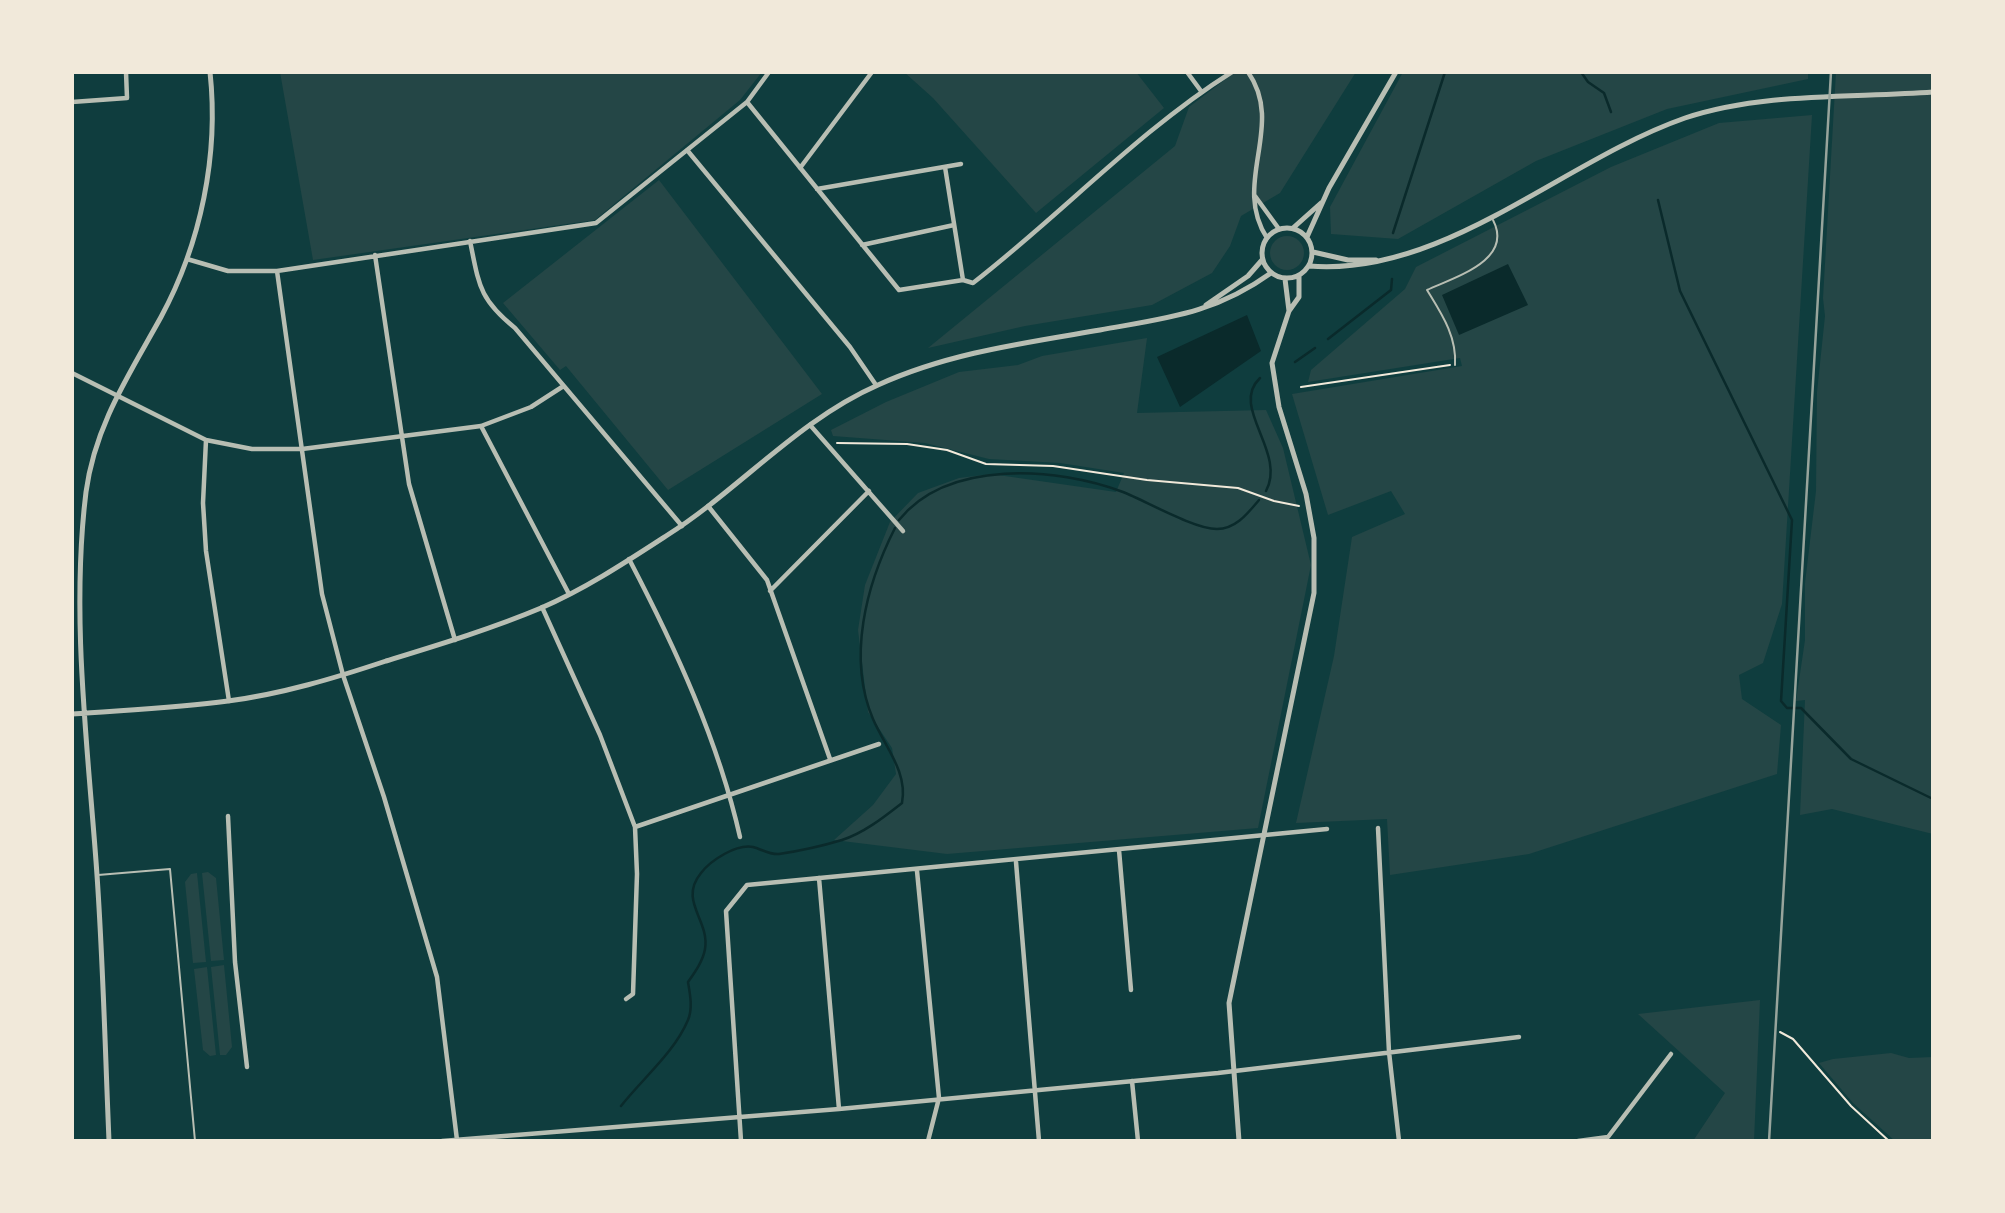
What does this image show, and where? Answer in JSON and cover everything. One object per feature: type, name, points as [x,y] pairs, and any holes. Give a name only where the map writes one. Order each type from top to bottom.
[{"type":"street","points":[[72,102],[127,98],[126,72]]},
{"type":"street","points":[[109,1141],[97,875],[86,712],[82,596],[83,520],[97,438],[116,395],[162,316],[187,259],[204,199],[212,146],[210,72]]},
{"type":"street","points":[[187,259],[228,271],[277,271],[596,223],[747,102],[769,72]]},
{"type":"street","points":[[800,168],[872,72]]},
{"type":"street","points":[[1186,72],[1201,92]]},
{"type":"street","points":[[747,102],[899,290],[963,279],[973,283],[1022,245],[1109,166],[1201,92],[1232,72]]},
{"type":"street","points":[[1201,309],[1248,276],[1262,260],[1266,238],[1254,216],[1254,168],[1264,117],[1261,95],[1248,72]]},
{"type":"street","points":[[1307,237],[1321,203],[1396,72]]},
{"type":"street","points":[[1309,266],[1364,266],[1422,249],[1625,144],[1686,118],[1741,106],[1933,92]]},
{"type":"street","points":[[687,150],[850,347],[876,385]]},
{"type":"street","points":[[816,189],[961,164]]},
{"type":"street","points":[[945,167],[963,279]]},
{"type":"street","points":[[1254,195],[1279,229]]},
{"type":"street","points":[[1293,228],[1321,203]]},
{"type":"street","points":[[862,245],[954,225]]},
{"type":"street","points":[[1262,260],[1271,273],[1285,279],[1299,276],[1309,266],[1313,252],[1307,237],[1293,228],[1279,229],[1266,238]]},
{"type":"street","points":[[470,241],[485,298],[493,310],[515,328],[562,387],[682,526]]},
{"type":"street","points":[[1313,252],[1348,260],[1382,260]]},
{"type":"street","points":[[375,256],[400,437],[422,534],[455,640]]},
{"type":"street","points":[[277,271],[323,594],[343,675],[384,797],[438,977],[457,1140]]},
{"type":"street","points":[[72,714],[229,701],[277,693],[455,640],[542,607],[629,559],[682,526],[810,425],[876,385],[983,350],[1159,320],[1201,309],[1233,299],[1271,273]]},
{"type":"street","points":[[1239,1141],[1229,1003],[1312,617],[1315,561],[1309,508],[1279,407],[1272,363],[1289,311],[1299,297],[1299,276]]},
{"type":"street","points":[[1285,279],[1289,311]]},
{"type":"street","points":[[72,373],[206,440],[252,449],[302,449],[481,426],[531,407],[562,387]]},
{"type":"street","points":[[810,425],[829,443],[903,531]]},
{"type":"street","points":[[481,426],[569,594]]},
{"type":"street","points":[[206,440],[203,503],[206,551],[229,701]]},
{"type":"street","points":[[770,591],[869,491]]},
{"type":"street","points":[[709,506],[752,559],[770,591],[831,759]]},
{"type":"street","points":[[629,559],[696,701],[730,794],[740,837]]},
{"type":"street","points":[[542,607],[600,735],[635,827],[637,874],[633,994],[626,999]]},
{"type":"street","points":[[635,827],[878,744]]},
{"type":"street","points":[[228,816],[233,869],[230,886],[247,1067]]},
{"type":"street","points":[[1378,828],[1389,1052],[1399,1141]]},
{"type":"street","points":[[741,1141],[726,911],[747,886],[1016,862],[1326,829]]},
{"type":"street","points":[[1119,850],[1131,990]]},
{"type":"street","points":[[1016,862],[1039,1141]]},
{"type":"street","points":[[917,871],[939,1098],[929,1141]]},
{"type":"street","points":[[819,878],[839,1109]]},
{"type":"street","points":[[442,1141],[839,1109],[1035,1088],[1132,1081],[1518,1037]]},
{"type":"street","points":[[1578,1141],[1608,1137],[1671,1054]]},
{"type":"street","points":[[1132,1081],[1138,1141]]},
{"type":"lane","points":[[1455,365],[1454,345],[1447,323],[1427,289],[1490,257],[1497,245],[1498,230],[1490,216]]},
{"type":"lane","points":[[97,875],[170,869],[195,1141]]},
{"type":"path","points":[[1301,387],[1455,365]]},
{"type":"path","points":[[829,443],[907,444],[947,450],[986,464],[1053,466],[1147,480],[1238,488],[1274,501],[1309,508]]},
{"type":"path","points":[[1780,1032],[1793,1039],[1851,1106],[1889,1141]]},
{"type":"shaded area","points":[[280,72],[762,72],[740,100],[595,220],[313,260]]},
{"type":"shaded area","points":[[904,72],[1136,72],[1164,108],[1036,213],[933,98]]},
{"type":"shaded area","points":[[1235,72],[1356,72],[1280,193],[1241,216],[1230,246],[1212,273],[1152,305],[1025,326],[928,348],[1175,146],[1189,107]]},
{"type":"shaded area","points":[[1403,72],[1808,72],[1808,79],[1667,109],[1536,161],[1398,239],[1331,234],[1330,207]]},
{"type":"shaded area","points":[[1836,72],[1933,72],[1933,834],[1832,809],[1800,815],[1805,700],[1796,701],[1805,640],[1805,583],[1816,491],[1817,392],[1825,316],[1823,298]]},
{"type":"shaded area","points":[[1812,115],[1782,604],[1763,663],[1739,675],[1742,699],[1781,725],[1777,774],[1529,854],[1390,875],[1387,819],[1296,823],[1334,656],[1352,537],[1405,514],[1391,491],[1328,515],[1292,394],[1462,366],[1460,358],[1308,382],[1311,370],[1405,289],[1416,267],[1611,167],[1719,123]]},
{"type":"shaded area","points":[[659,180],[822,394],[668,490],[566,366],[560,370],[503,303]]},
{"type":"shaded area","points":[[1287,236],[1299,241],[1304,253],[1299,265],[1287,270],[1275,265],[1270,253],[1275,241]]},
{"type":"shaded area","points":[[1508,264],[1528,305],[1459,335],[1442,295]]},
{"type":"shaded area","points":[[1247,315],[1261,351],[1180,407],[1157,357]]},
{"type":"shaded area","points":[[1147,338],[1137,413],[1266,410],[1283,448],[1311,565],[1258,828],[947,854],[834,840],[873,805],[896,774],[892,748],[868,712],[858,630],[865,585],[890,522],[918,493],[959,478],[991,474],[1116,492],[1124,473],[1060,463],[989,459],[925,443],[833,436],[831,430],[886,402],[959,372],[1018,365],[1042,356]]},
{"type":"shaded area","points":[[208,872],[216,878],[224,960],[211,961],[202,873]]},
{"type":"shaded area","points":[[197,873],[206,962],[193,963],[185,882],[191,874]]},
{"type":"shaded area","points":[[224,965],[232,1047],[226,1055],[220,1055],[211,967]]},
{"type":"shaded area","points":[[207,967],[216,1055],[210,1056],[203,1050],[194,969]]},
{"type":"shaded area","points":[[1760,1000],[1754,1141],[1693,1141],[1725,1093],[1638,1014]]},
{"type":"shaded area","points":[[1891,1053],[1909,1058],[1933,1057],[1933,1141],[1895,1141],[1853,1103],[1819,1063]]},
{"type":"waterway","points":[[1393,233],[1445,72]]},
{"type":"waterway","points":[[1581,72],[1588,82],[1604,93],[1611,112]]},
{"type":"waterway","points":[[1658,200],[1680,291],[1792,520],[1781,701],[1787,708],[1801,708],[1851,759],[1933,799]]},
{"type":"waterway","points":[[1328,339],[1391,290],[1392,279]]},
{"type":"waterway","points":[[1295,362],[1315,348]]},
{"type":"waterway","points":[[1260,378],[1252,390],[1251,402],[1270,461],[1266,491]]},
{"type":"waterway","points":[[899,520],[920,500],[945,486],[974,478],[1005,474],[1067,477],[1096,484],[1123,492],[1207,528],[1224,528],[1236,523],[1259,500]]},
{"type":"waterway","points":[[621,1106],[675,1043],[690,1015],[688,982],[701,962],[705,949],[703,929],[693,902],[693,893],[695,883],[705,868],[717,858],[739,848],[753,847],[779,854],[842,840],[866,829],[902,803],[899,770],[873,719],[865,696],[861,671],[863,622],[868,597],[895,528]]},
{"type":"railway","points":[[1769,1141],[1831,72]]}]
